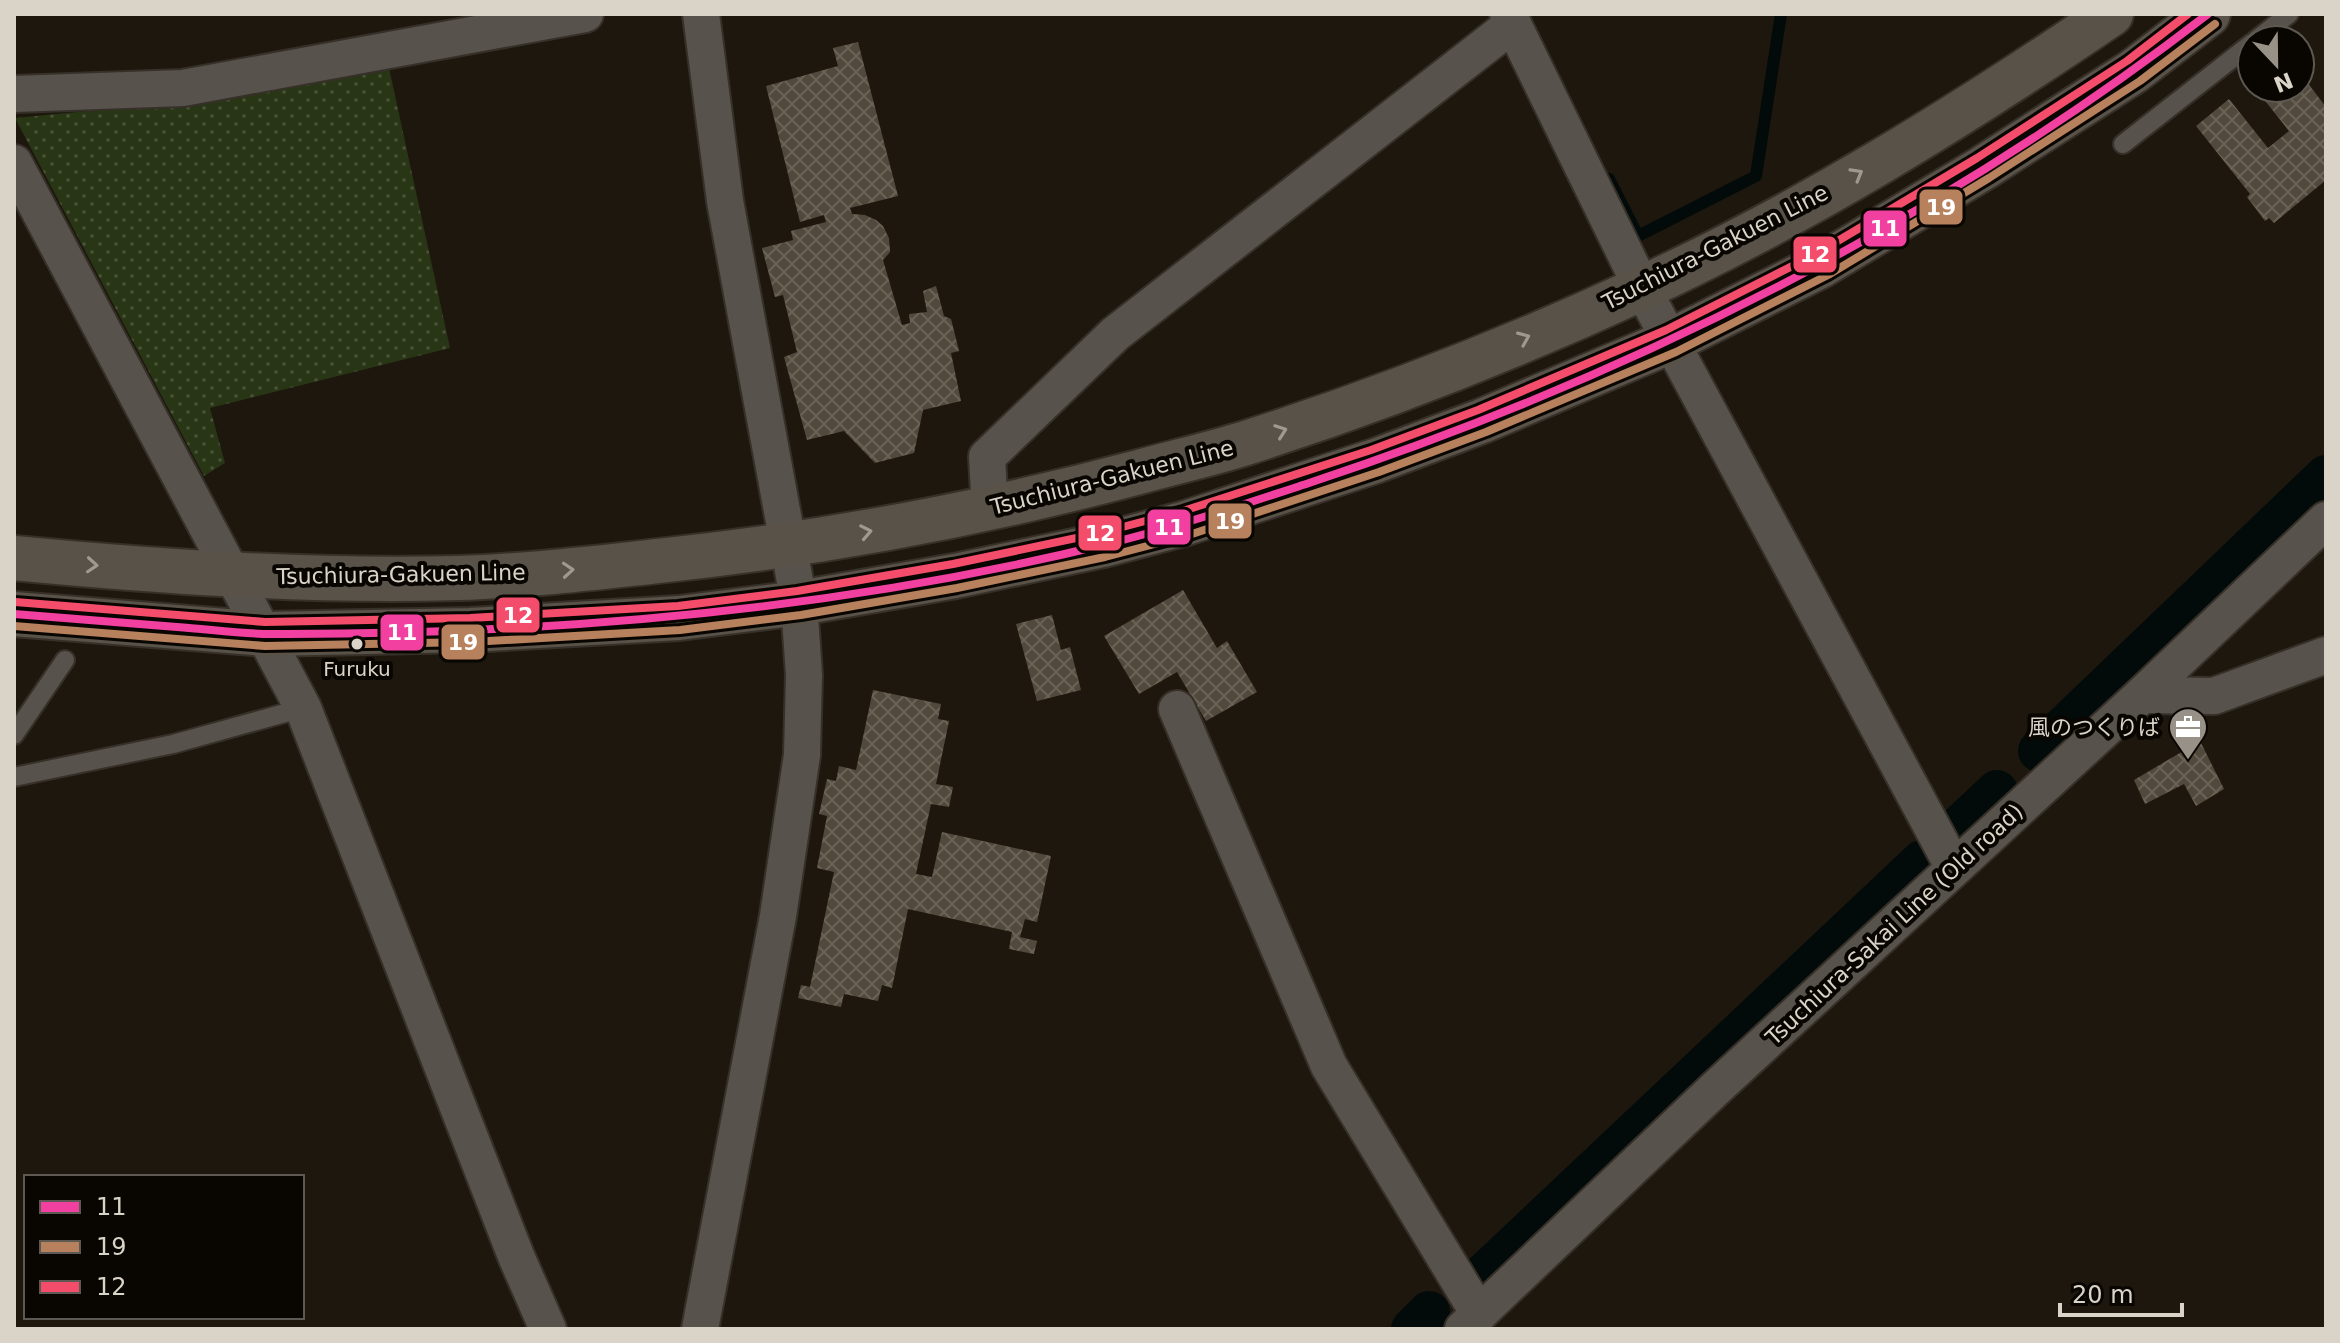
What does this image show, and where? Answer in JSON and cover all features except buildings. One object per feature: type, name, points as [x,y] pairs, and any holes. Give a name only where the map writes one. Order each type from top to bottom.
[{"type":"main road","name":"Tsuchiura-Gakuen Line","points":[[14,558],[347,579],[462,578],[575,570],[789,546],[990,509],[1245,443],[1452,369],[1642,288],[1790,213],[1950,121],[2111,14]]},
{"type":"main road","points":[[14,614],[265,634],[470,630],[679,618],[799,603],[955,576],[1103,545],[1186,523],[1389,456],[1482,421],[1671,341],[1822,265],[1956,184],[2134,71],[2208,14]]},
{"type":"street","points":[[14,94],[183,88],[585,14]]},
{"type":"street","points":[[700,1329],[778,916],[802,755],[804,675],[799,603],[725,201],[701,14]]},
{"type":"street","points":[[990,509],[987,457],[1115,334],[1510,19],[1642,288],[1954,868]]},
{"type":"street","points":[[14,163],[303,708],[505,1227],[548,1329]]},
{"type":"street","name":"Tsuchiura-Sakai Line (Old road)","points":[[1471,1321],[1715,1089],[2142,695],[2326,520]]},
{"type":"street","points":[[2142,695],[2214,696],[2326,655]]},
{"type":"street","points":[[1177,709],[1329,1066],[1471,1321]]},
{"type":"lane","points":[[2123,144],[2236,56]]},
{"type":"lane","points":[[14,735],[65,660]]},
{"type":"lane","points":[[14,777],[173,744],[303,708]]},
{"type":"green space","points":[[389,68],[450,348],[210,408],[225,463],[204,476],[15,118],[183,102]]},
{"type":"waterway","points":[[1609,179],[1638,236],[1756,176],[1781,14]]},
{"type":"waterway","points":[[2039,751],[2326,476]]},
{"type":"waterway","points":[[1952,833],[1997,791]]},
{"type":"waterway","points":[[1482,1276],[1922,861]]},
{"type":"waterway","points":[[1412,1329],[1429,1312]]},
{"type":"transit line","name":"12","points":[[15,602],[265,622],[470,618],[678,606],[797,591],[953,564],[1100,533],[1183,511],[1371,450],[1478,410],[1666,330],[1816,254],[1977,158],[2127,61],[2188,14]]},
{"type":"transit line","name":"11","points":[[14,614],[271,634],[482,630],[587,624],[797,602],[901,586],[1004,567],[1133,537],[1309,483],[1429,441],[1664,343],[1778,286],[2000,160],[2106,89],[2208,14]]},
{"type":"transit line","name":"19","points":[[14,626],[265,646],[471,642],[680,630],[801,615],[957,588],[1105,557],[1189,535],[1379,472],[1486,432],[1676,352],[1828,275],[1989,178],[2140,81],[2215,24]]},
{"type":"place","name":"Furuku","points":[[357,644]]},
{"type":"place","name":"風のつくりば","points":[[2188,761]]}]
